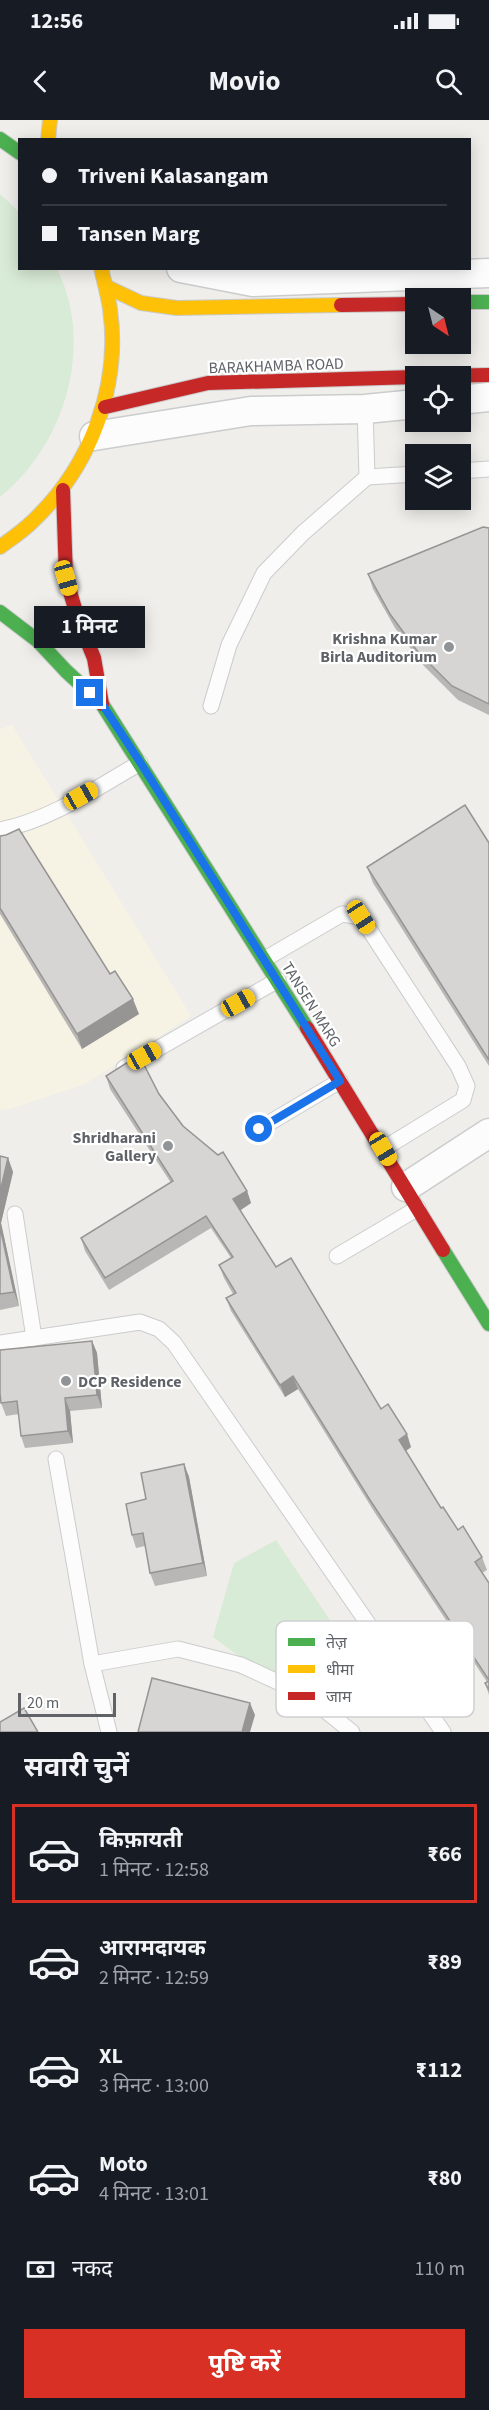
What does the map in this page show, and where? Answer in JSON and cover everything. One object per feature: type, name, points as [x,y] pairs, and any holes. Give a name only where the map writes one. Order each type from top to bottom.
[{"type":"main road","points":[[48,138],[50,120]]},
{"type":"main road","points":[[0,139],[18,152]]},
{"type":"main road","points":[[0,547],[27,527],[63,490],[81,464],[105,407],[111,377],[113,347],[112,317],[102,270]]},
{"type":"main road","points":[[107,287],[141,303],[177,308],[405,304]]},
{"type":"main road","points":[[471,302],[489,302]]},
{"type":"main road","points":[[471,375],[489,375]]},
{"type":"main road","name":"BARAKHAMBA ROAD","points":[[105,407],[208,382],[405,377]]},
{"type":"main road","name":"TANSEN MARG","points":[[63,490],[66,578],[78,619],[94,658],[102,704]]},
{"type":"main road","name":"TANSEN MARG","points":[[0,612],[38,641],[102,704],[265,959],[489,1324]]},
{"type":"street","points":[[191,270],[253,282],[489,273]]},
{"type":"street","points":[[471,399],[489,397]]},
{"type":"street","points":[[94,436],[251,411],[365,410],[405,405]]},
{"type":"street","points":[[412,1197],[489,1133]]},
{"type":"lane","points":[[365,410],[367,477]]},
{"type":"lane","points":[[471,470],[489,469]]},
{"type":"lane","points":[[211,706],[229,645],[264,573],[303,533],[367,477],[405,475]]},
{"type":"lane","points":[[0,830],[20,826],[61,807],[140,762]]},
{"type":"lane","points":[[265,959],[342,914],[361,917],[458,1066],[467,1086],[463,1100],[383,1149]]},
{"type":"lane","points":[[109,1076],[278,980]]},
{"type":"lane","points":[[259,1129],[340,1081]]},
{"type":"lane","points":[[337,1256],[412,1197]]},
{"type":"lane","points":[[15,1214],[34,1338]]},
{"type":"lane","points":[[0,1343],[140,1322],[159,1329],[174,1343],[366,1621]]},
{"type":"lane","points":[[56,1459],[92,1664],[109,1732]]},
{"type":"lane","points":[[92,1664],[178,1650],[241,1665],[276,1681]]},
{"type":"lane","points":[[333,1717],[352,1732]]},
{"type":"lane","points":[[433,1717],[443,1732]]},
{"type":"shaded area","points":[[12,725],[191,1016],[85,1084],[10,1109],[0,1110],[0,729]]},
{"type":"green space","points":[[0,194],[18,211],[18,270],[57,270],[68,298],[73,329],[73,361],[67,392],[57,422],[42,450],[23,475],[0,497]]},
{"type":"green space","points":[[276,1540],[331,1621],[276,1621],[276,1684],[213,1637],[234,1563]]},
{"type":"building","name":"Krishna Kumar Birla Auditorium","points":[[483,527],[489,528],[489,704],[452,686],[418,652],[390,614],[368,574]]},
{"type":"building","points":[[465,805],[489,843],[489,1060],[367,867]]},
{"type":"building","points":[[19,829],[110,974],[115,971],[133,999],[77,1034],[0,908],[0,836]]},
{"type":"building","points":[[139,1055],[159,1094],[183,1126],[218,1155],[223,1152],[247,1191],[233,1199],[276,1267],[291,1258],[381,1409],[388,1404],[407,1434],[399,1440],[441,1508],[443,1507],[458,1530],[463,1526],[482,1557],[475,1562],[489,1583],[489,1680],[474,1657],[474,1621],[450,1621],[370,1500],[293,1376],[280,1385],[226,1298],[236,1293],[219,1265],[233,1257],[206,1216],[105,1278],[81,1238],[173,1181],[106,1076]]},
{"type":"building","points":[[0,1156],[8,1158],[0,1192]]},
{"type":"building","points":[[0,1227],[14,1292],[0,1294]]},
{"type":"building","points":[[92,1341],[97,1395],[65,1398],[68,1431],[21,1436],[17,1401],[1,1403],[0,1350]]},
{"type":"building","points":[[184,1464],[203,1563],[150,1573],[143,1533],[132,1535],[126,1504],[146,1499],[141,1473]]},
{"type":"building","points":[[152,1678],[250,1703],[242,1732],[138,1732]]},
{"type":"building","points":[[24,1708],[38,1732],[0,1732],[0,1722]]},
{"type":"traffic: fast","points":[[0,139],[18,152]]},
{"type":"traffic: fast","points":[[471,302],[489,302]]},
{"type":"traffic: fast","points":[[0,612],[38,641],[102,704],[307,1028]]},
{"type":"traffic: fast","points":[[443,1250],[489,1324]]},
{"type":"traffic: slow","points":[[48,138],[50,120]]},
{"type":"traffic: slow","points":[[0,547],[29,525],[53,500],[71,476],[97,424],[106,396],[111,367],[112,338],[110,309],[101,270]]},
{"type":"traffic: slow","points":[[107,287],[141,303],[177,308],[341,305]]},
{"type":"traffic: jam","points":[[341,305],[405,304]]},
{"type":"traffic: jam","points":[[471,375],[489,375]]},
{"type":"traffic: jam","points":[[105,407],[208,383],[405,377]]},
{"type":"traffic: jam","points":[[63,490],[66,578],[78,619],[94,658],[102,704]]},
{"type":"traffic: jam","points":[[307,1028],[443,1250]]},
{"type":"place","name":"Krishna Kumar Birla Auditorium","points":[[449,647]]},
{"type":"place","name":"Shridharani Gallery","points":[[168,1146]]},
{"type":"place","name":"DCP Residence","points":[[66,1381]]},
{"type":"route","points":[[90,693],[102,704],[140,762],[340,1081],[259,1129]]}]
